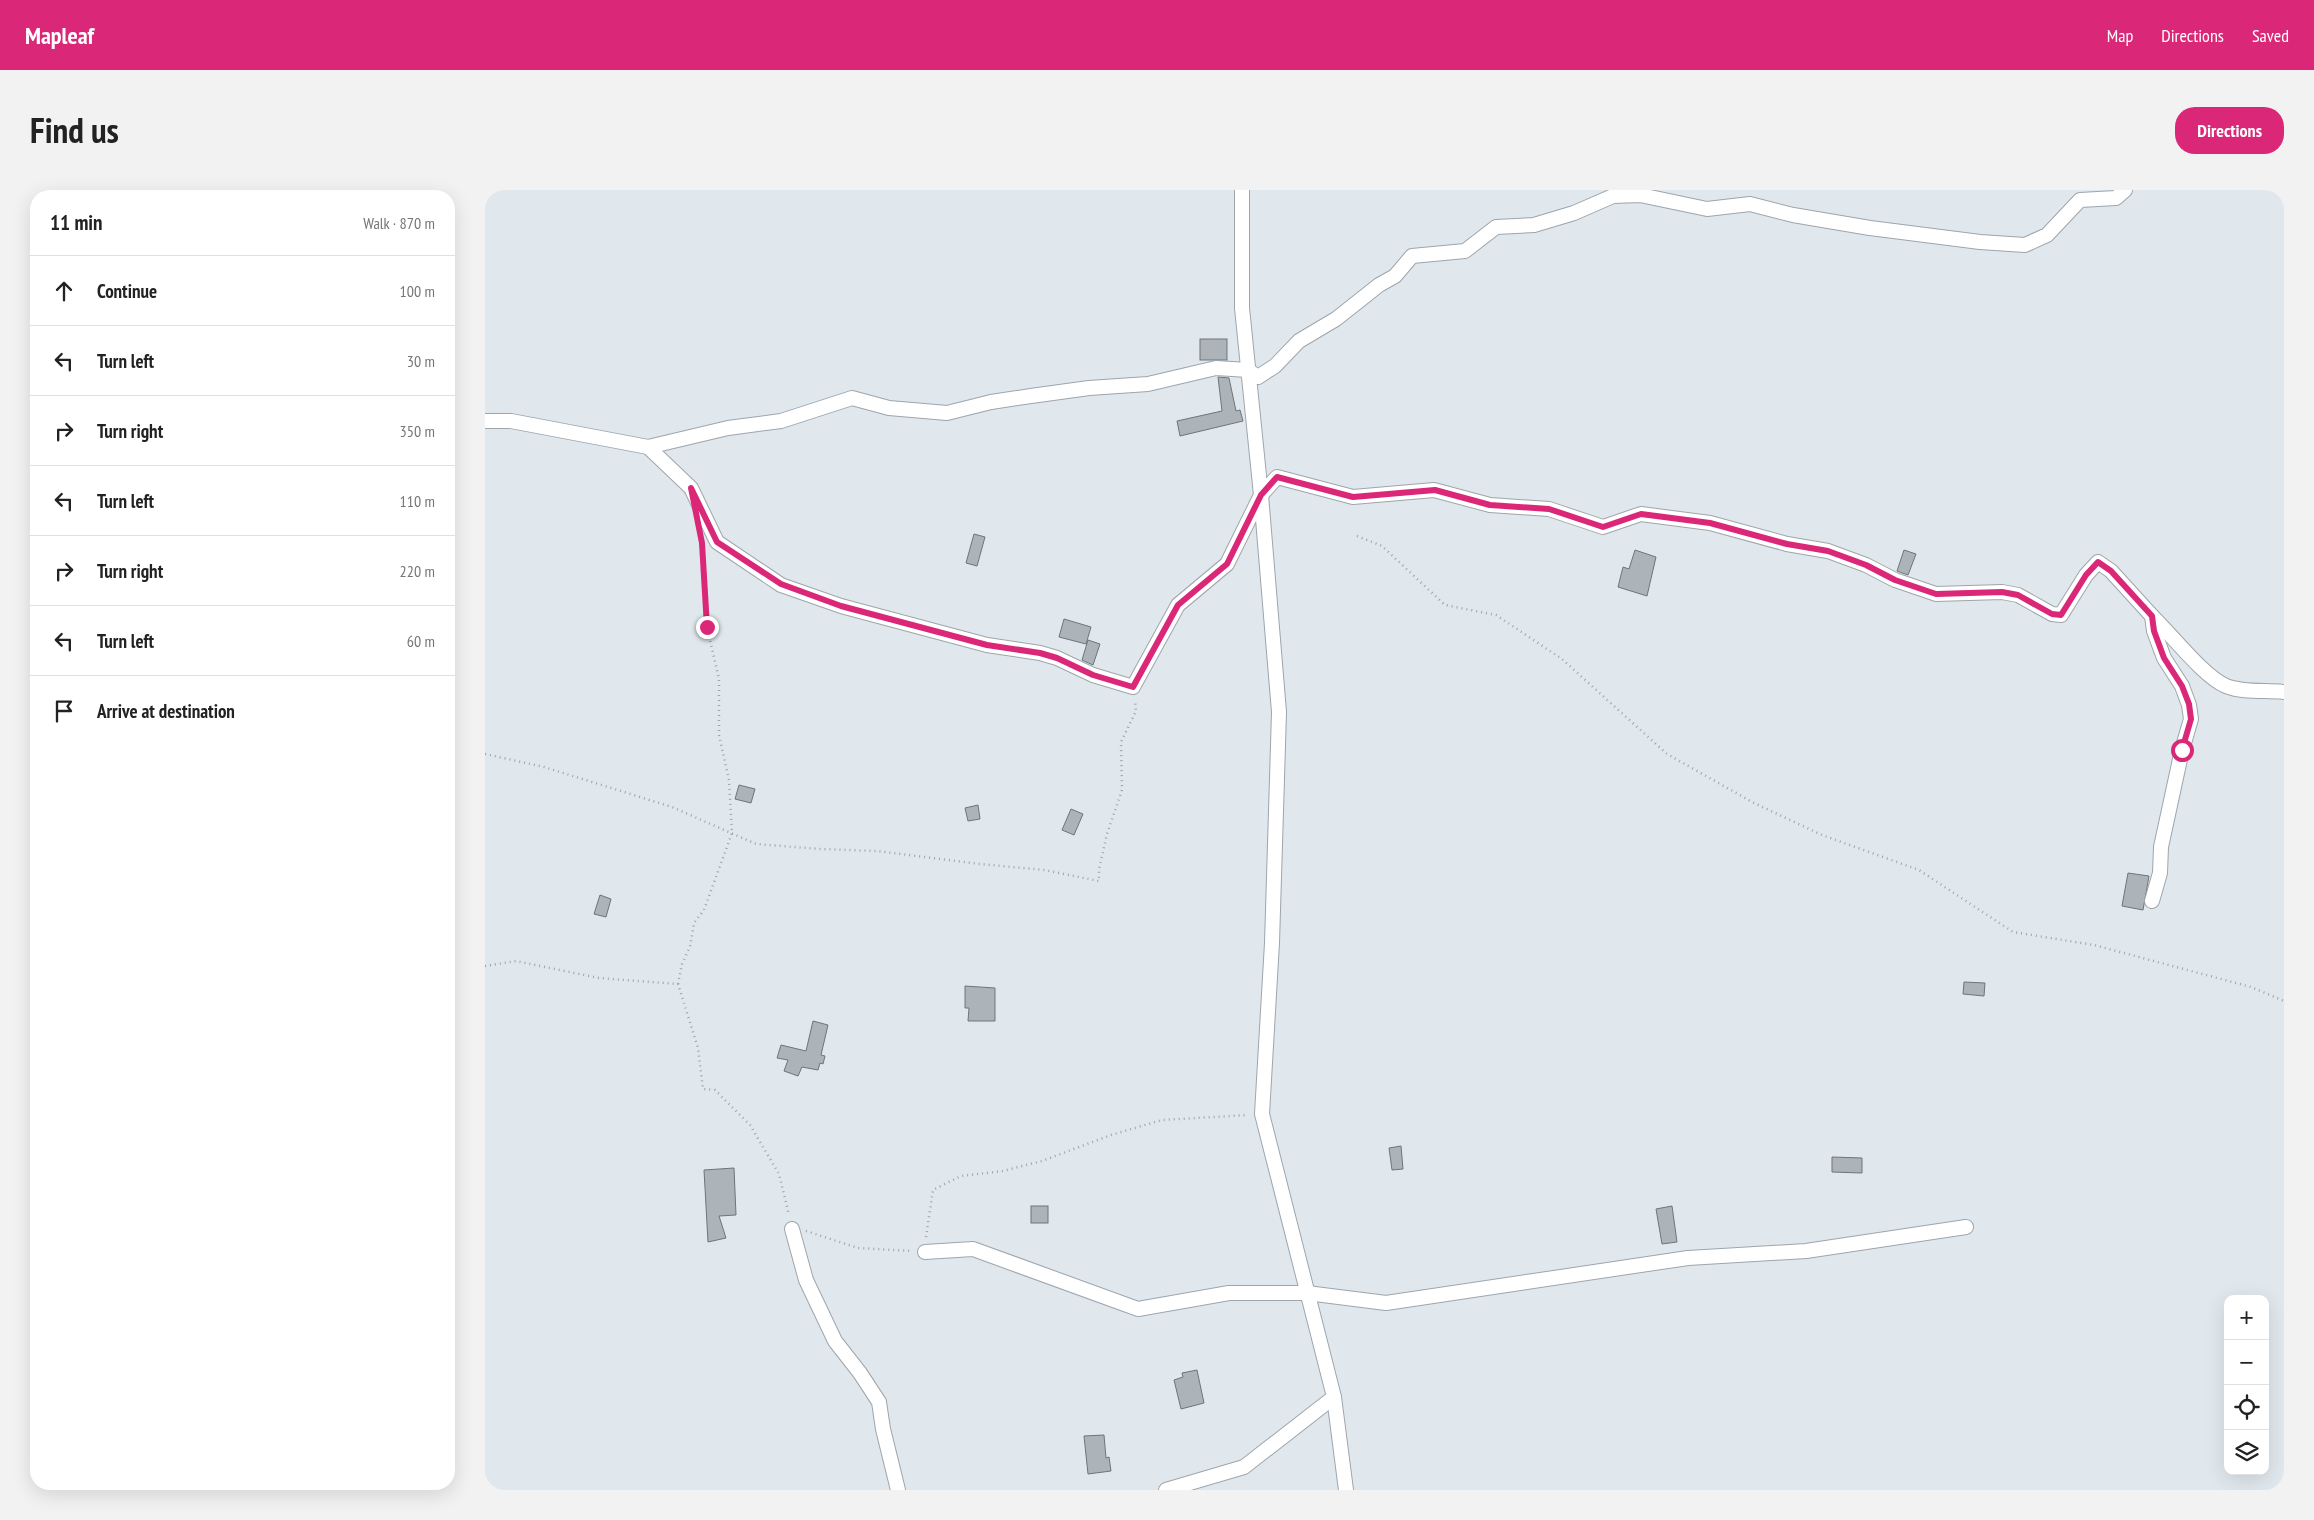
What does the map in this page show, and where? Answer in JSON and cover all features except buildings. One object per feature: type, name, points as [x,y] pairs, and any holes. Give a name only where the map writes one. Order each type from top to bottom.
[{"type":"street","points":[[1242,190],[1242,308],[1261,495],[1279,712],[1272,943],[1262,1114],[1334,1397],[1346,1490]]},
{"type":"street","points":[[485,421],[511,421],[649,447],[727,428],[781,421],[852,398],[889,408],[947,413],[991,402],[1031,396],[1089,388],[1148,384],[1216,368],[1248,370],[1258,377],[1275,366],[1299,341],[1336,319],[1379,285],[1395,276],[1413,256],[1465,251],[1496,227],[1534,225],[1575,213],[1613,196],[1640,195],[1707,209],[1751,204],[1870,228],[1961,240],[2025,245],[2047,235],[2080,200],[2116,198],[2125,190]]},
{"type":"street","points":[[649,447],[691,488],[717,542],[781,584],[841,606],[987,645],[1040,653],[1057,658],[1093,675],[1133,687],[1178,605],[1227,564],[1261,495],[1277,477],[1353,497],[1435,490],[1490,505],[1549,509],[1603,527],[1641,514],[1710,523],[1787,544],[1828,551],[1866,565],[1895,580],[1936,594],[2002,592],[2018,595],[2052,614],[2061,615],[2086,575],[2098,562],[2111,571],[2204,671],[2226,686],[2244,690],[2284,692]]},
{"type":"street","points":[[2152,616],[2154,631],[2164,658],[2182,686],[2189,704],[2191,719],[2182,750],[2161,847],[2160,873],[2152,901]]},
{"type":"street","points":[[925,1252],[973,1249],[1138,1309],[1229,1293],[1307,1293],[1386,1303],[1688,1258],[1806,1251],[1966,1227]]},
{"type":"street","points":[[792,1229],[806,1280],[835,1341],[860,1373],[879,1402],[883,1429],[899,1490]]},
{"type":"street","points":[[1166,1490],[1244,1467],[1334,1397]]},
{"type":"path","points":[[1357,536],[1382,546],[1445,605],[1496,615],[1562,660],[1667,754],[1755,803],[1822,835],[1919,870],[2013,932],[2094,945],[2251,987],[2284,1001]]},
{"type":"path","points":[[702,543],[707,627],[719,679],[719,735],[729,780],[732,832],[704,910],[695,922],[690,947],[682,964],[678,984],[698,1048],[703,1090],[715,1090],[750,1125],[779,1174],[792,1229],[811,1232],[858,1248],[925,1252],[933,1190],[961,1176],[1003,1171],[1042,1161],[1111,1135],[1162,1120],[1262,1114]]},
{"type":"path","points":[[485,754],[544,768],[672,807],[756,844],[895,853],[1044,870],[1099,881],[1099,868],[1107,834],[1122,790],[1121,742],[1136,711],[1133,687]]},
{"type":"path","points":[[485,966],[516,962],[599,978],[678,984]]},
{"type":"route","points":[[707,627],[702,543],[691,488],[717,542],[781,584],[841,606],[987,645],[1040,653],[1057,658],[1093,675],[1133,687],[1178,605],[1227,564],[1261,495],[1277,477],[1353,497],[1435,490],[1490,505],[1549,509],[1603,527],[1641,514],[1710,523],[1787,544],[1828,551],[1866,565],[1895,580],[1936,594],[2002,592],[2018,595],[2052,614],[2061,615],[2086,575],[2098,562],[2111,571],[2152,616],[2154,631],[2164,658],[2182,686],[2189,704],[2191,719],[2182,750]]}]
